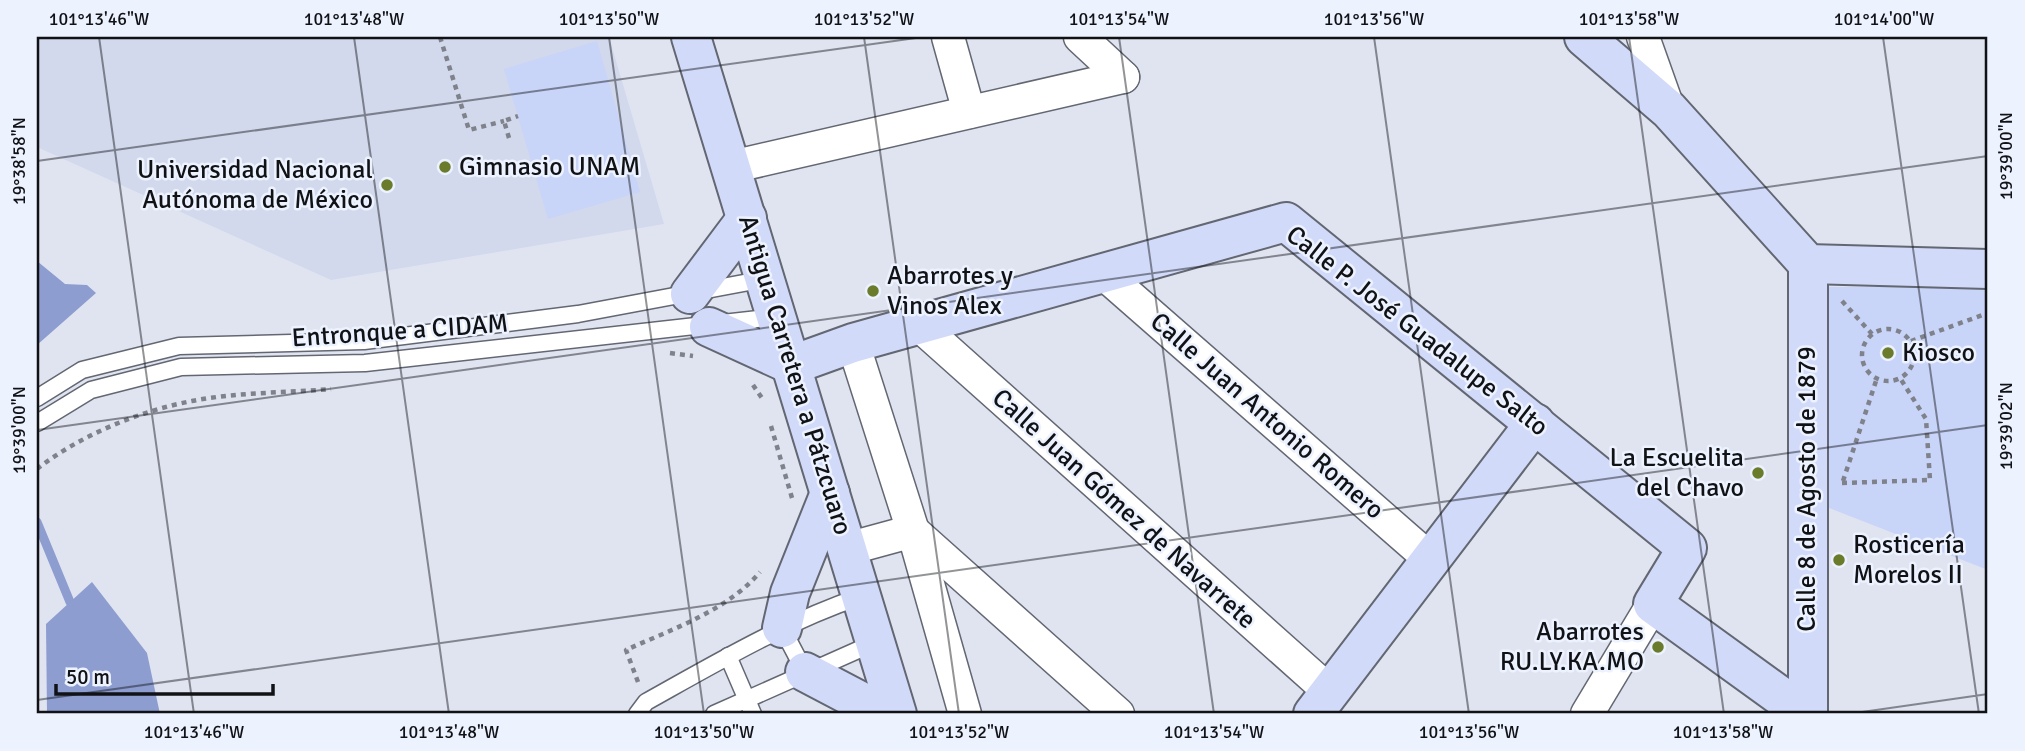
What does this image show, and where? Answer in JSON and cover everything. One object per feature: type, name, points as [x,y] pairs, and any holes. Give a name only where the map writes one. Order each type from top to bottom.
[{"type":"street","name":"Antigua Carretera a Pátzcuaro","points":[[691,37],[897,714]]},
{"type":"street","points":[[948,37],[969,113]]},
{"type":"street","points":[[731,167],[1123,77],[1080,37]]},
{"type":"street","points":[[1584,37],[1669,110],[1808,264],[1988,269]]},
{"type":"street","points":[[1643,37],[1669,110]]},
{"type":"street","points":[[690,294],[747,218]]},
{"type":"street","name":"Calle P. José Guadalupe Salto","points":[[792,365],[853,343],[1286,222],[1687,548],[1653,604]]},
{"type":"street","name":"Calle 8 de Agosto de 1879","points":[[1806,714],[1824,485],[1808,264]]},
{"type":"street","name":"Calle Juan Antonio Romero","points":[[1103,273],[1431,560]]},
{"type":"street","name":"Calle Juan Gómez de Navarrete","points":[[919,325],[1322,703]]},
{"type":"street","points":[[704,342],[792,365]]},
{"type":"street","points":[[853,343],[913,531],[965,714]]},
{"type":"street","points":[[1322,703],[1535,423]]},
{"type":"street","points":[[782,628],[790,593],[830,493]]},
{"type":"street","points":[[847,549],[913,531]]},
{"type":"street","points":[[913,531],[1098,708]]},
{"type":"street","points":[[1587,714],[1653,604],[1806,714]]},
{"type":"street","points":[[805,672],[885,714]]},
{"type":"lane","name":"Entronque a CIDAM","points":[[37,398],[82,370],[179,346],[364,341],[578,314],[765,279]]},
{"type":"lane","points":[[578,314],[582,340]]},
{"type":"lane","name":"Entronque a CIDAM","points":[[37,423],[91,390],[181,367],[365,363],[582,340],[704,342],[777,317]]},
{"type":"lane","points":[[364,341],[365,363]]},
{"type":"lane","points":[[645,710],[728,656],[782,628],[862,596]]},
{"type":"lane","points":[[782,628],[805,672]]},
{"type":"lane","points":[[714,714],[750,707],[805,672],[876,642]]},
{"type":"lane","points":[[728,656],[750,707]]},
{"type":"path","points":[[440,37],[469,130],[518,116]]},
{"type":"path","points":[[504,121],[509,138]]},
{"type":"path","points":[[1912,341],[1988,313]]},
{"type":"path","points":[[1881,330],[1898,330],[1912,341],[1915,358],[1907,374],[1900,378],[1877,378],[1864,366],[1863,348],[1872,334],[1881,330]]},
{"type":"path","points":[[666,352],[704,342]]},
{"type":"path","points":[[1877,378],[1824,485],[1930,480],[1926,419],[1900,378]]},
{"type":"path","points":[[751,382],[765,401],[794,504]]},
{"type":"path","points":[[37,469],[62,449],[145,415],[193,401],[339,388]]},
{"type":"path","points":[[645,710],[626,650],[711,611],[752,582],[764,567]]},
{"type":"shaded area","name":"Universidad Nacional Autónoma de México","points":[[37,37],[609,37],[664,224],[331,280],[37,147]]},
{"type":"shaded area","points":[[597,41],[640,192],[548,219],[504,69]]},
{"type":"shaded area","points":[[37,261],[65,284],[87,285],[96,293],[37,345]]},
{"type":"shaded area","points":[[1827,287],[1988,287],[1988,570],[1824,506]]},
{"type":"shaded area","points":[[92,582],[147,653],[160,714],[47,714],[46,624]]},
{"type":"waterway","points":[[37,522],[70,602]]},
{"type":"place","name":"Gimnasio UNAM","points":[[445,167]]},
{"type":"place","name":"Universidad Nacional Autónoma de México","points":[[387,185]]},
{"type":"place","name":"Abarrotes y Vinos Alex","points":[[873,291]]},
{"type":"place","name":"Kiosco","points":[[1888,353]]},
{"type":"place","name":"La Escuelita del Chavo","points":[[1758,473]]},
{"type":"place","name":"Rosticería Morelos II","points":[[1839,560]]},
{"type":"place","name":"Abarrotes RU.LY.KA.MO","points":[[1658,647]]}]
